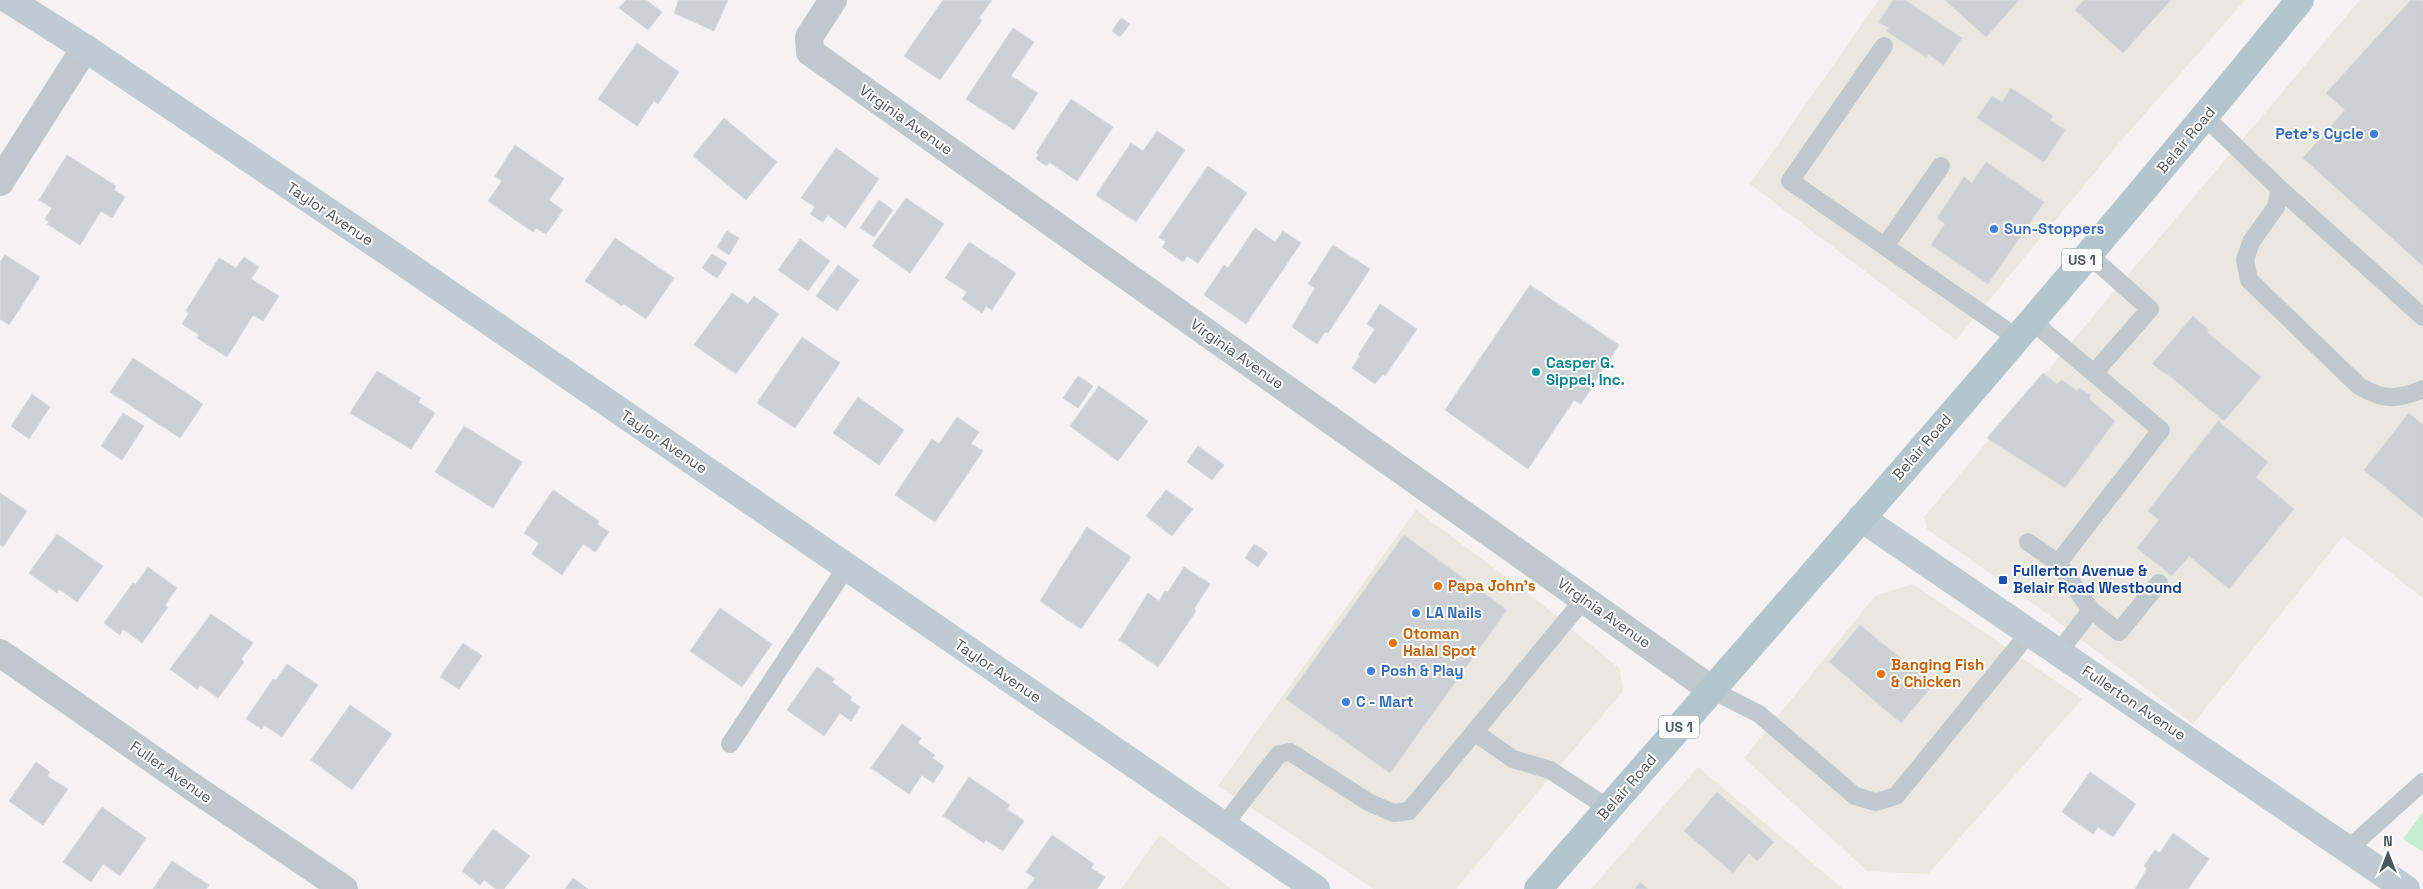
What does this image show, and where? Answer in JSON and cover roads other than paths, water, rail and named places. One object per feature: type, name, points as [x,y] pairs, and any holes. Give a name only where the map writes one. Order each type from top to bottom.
[{"type":"main road","name":"Taylor Avenue","points":[[9,0],[85,48],[847,566],[1316,889]]},
{"type":"main road","name":"Belair Road","points":[[1538,889],[2206,117],[2300,0]]},
{"type":"main road","name":"Fullerton Avenue","points":[[1861,518],[2406,889]]},
{"type":"street","name":"Virginia Avenue","points":[[833,0],[809,37],[810,52],[1712,690]]},
{"type":"street","points":[[0,182],[85,48]]},
{"type":"street","name":"Fuller Avenue","points":[[0,653],[194,788],[344,889]]},
{"type":"lane","points":[[1884,46],[1790,181],[1885,246],[2094,373],[2161,430],[2058,563]]},
{"type":"lane","points":[[2206,117],[2280,189],[2423,316]]},
{"type":"lane","points":[[1885,246],[1941,166]]},
{"type":"lane","points":[[2280,189],[2276,207],[2251,242],[2245,260],[2249,280],[2359,386],[2377,396],[2396,398],[2423,389]]},
{"type":"lane","points":[[2088,254],[2150,309],[2094,373]]},
{"type":"lane","points":[[2028,542],[2058,563],[2091,610],[2119,632],[2159,582]]},
{"type":"lane","points":[[730,744],[847,566]]},
{"type":"lane","points":[[1224,825],[1279,754],[1290,752],[1370,802],[1394,813],[1410,811],[1584,599]]},
{"type":"lane","points":[[2059,652],[2091,610]]},
{"type":"lane","points":[[1712,690],[1759,714],[1855,796],[1876,802],[1896,796],[2029,633]]},
{"type":"lane","points":[[1474,732],[1513,759],[1550,770],[1608,808]]},
{"type":"lane","points":[[2347,850],[2423,782]]},
{"type":"place","name":"Pete's Cycle","points":[[2374,134]]},
{"type":"place","name":"Sun-Stoppers","points":[[1994,229]]},
{"type":"place","name":"Casper G. Sippel, Inc.","points":[[1536,372]]},
{"type":"place","name":"Fullerton Avenue & Belair Road Westbound","points":[[2003,580]]},
{"type":"place","name":"Papa John's","points":[[1438,586]]},
{"type":"place","name":"LA Nails","points":[[1416,613]]},
{"type":"place","name":"Otoman Halal Spot","points":[[1393,643]]},
{"type":"place","name":"Posh & Play","points":[[1371,671]]},
{"type":"place","name":"Banging Fish & Chicken","points":[[1881,674]]},
{"type":"place","name":"C - Mart","points":[[1346,702]]}]
